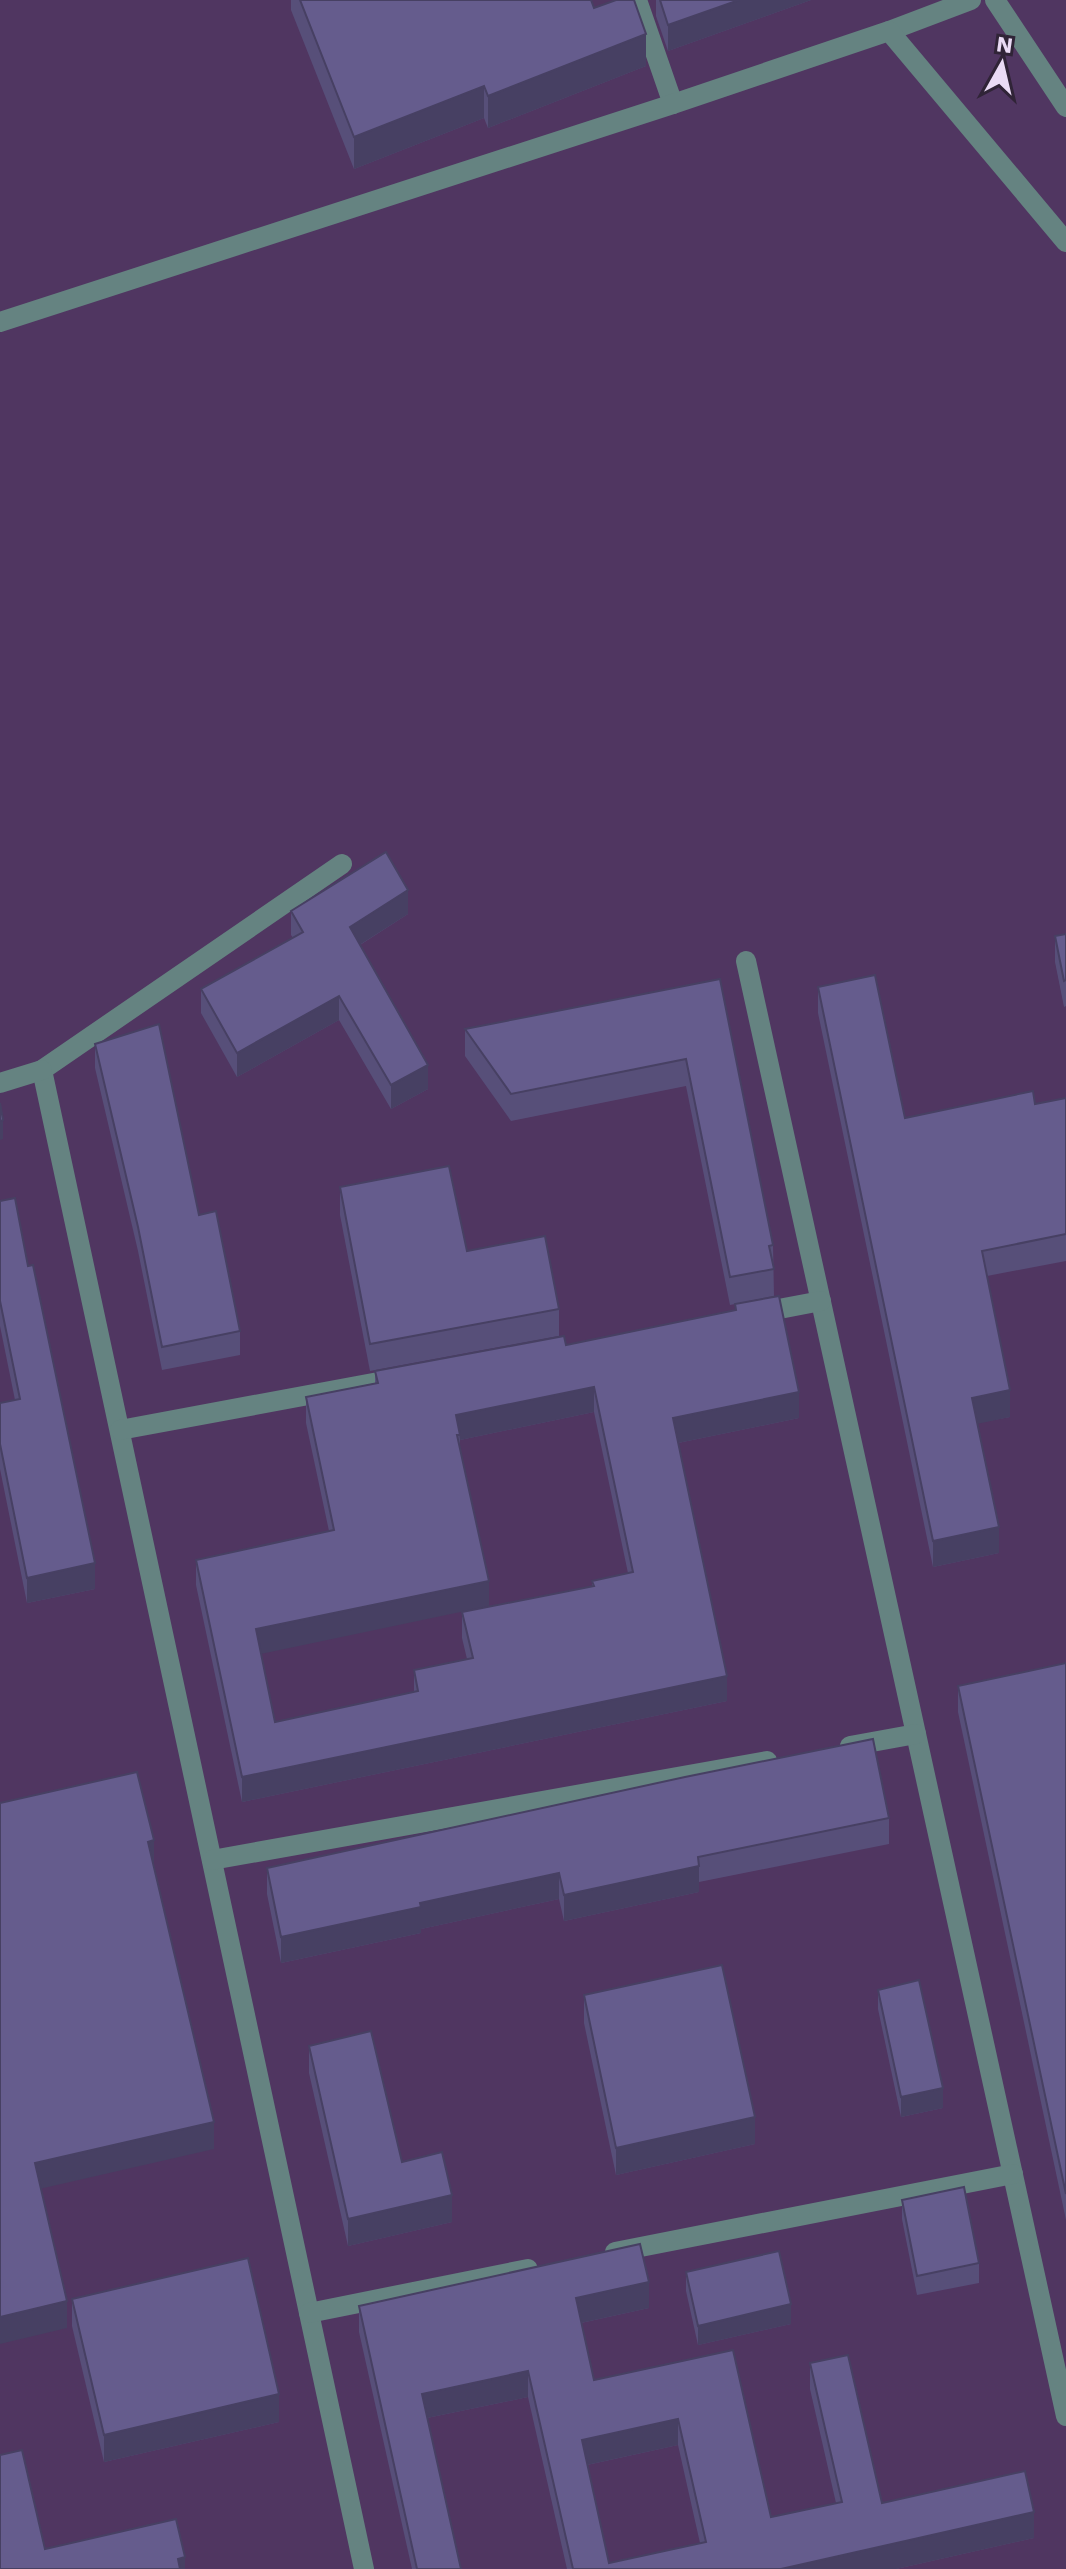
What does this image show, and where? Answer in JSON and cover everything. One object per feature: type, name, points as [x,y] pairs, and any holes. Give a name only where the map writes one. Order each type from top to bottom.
[{"type":"street","points":[[637,0],[673,104]]},
{"type":"street","points":[[0,322],[673,104],[971,0]]},
{"type":"street","points":[[995,0],[1066,107]]},
{"type":"street","points":[[889,31],[1066,242]]},
{"type":"street","points":[[0,1083],[42,1070],[342,864]]},
{"type":"street","points":[[746,961],[1066,2416]]},
{"type":"street","points":[[42,1070],[364,2569]]},
{"type":"street","points":[[743,1315],[821,1301]]},
{"type":"street","points":[[120,1430],[416,1375]]},
{"type":"street","points":[[838,1748],[916,1734]]},
{"type":"street","points":[[212,1860],[791,1757]]},
{"type":"street","points":[[590,2257],[1013,2174]]},
{"type":"street","points":[[309,2313],[543,2266]]},
{"type":"building","points":[[300,0],[591,0],[594,8],[616,0],[634,0],[646,34],[488,96],[484,86],[354,137]]},
{"type":"building","points":[[660,0],[739,0],[668,25]]},
{"type":"building","points":[[386,852],[408,890],[350,927],[428,1065],[391,1085],[339,996],[237,1053],[201,989],[303,932],[291,911]]},
{"type":"building","points":[[1066,934],[1066,980],[1064,981],[1055,936]]},
{"type":"building","points":[[875,975],[905,1118],[1033,1091],[1035,1104],[1066,1098],[1066,1234],[982,1251],[1010,1390],[972,1398],[999,1527],[933,1541],[818,987]]},
{"type":"building","points":[[720,979],[773,1245],[769,1246],[774,1269],[730,1277],[686,1059],[511,1094],[465,1029]]},
{"type":"building","points":[[159,1024],[199,1215],[216,1211],[240,1331],[162,1347],[138,1227],[95,1044]]},
{"type":"building","points":[[449,1166],[467,1251],[545,1236],[559,1309],[370,1344],[340,1187]]},
{"type":"building","points":[[15,1198],[28,1266],[33,1265],[95,1563],[27,1578],[0,1444],[0,1403],[20,1399],[0,1301],[0,1201]]},
{"type":"building","points":[[779,1296],[799,1392],[673,1418],[727,1676],[242,1777],[196,1560],[334,1530],[306,1397],[378,1383],[375,1371],[564,1336],[566,1345],[736,1310],[735,1304]],"holes":[[[594,1387],[633,1572],[592,1581],[594,1586],[462,1612],[473,1658],[414,1670],[418,1691],[275,1722],[256,1629],[489,1581],[457,1435],[460,1435],[456,1415]]]},
{"type":"building","points":[[1066,1663],[1066,2194],[958,1686]]},
{"type":"building","points":[[873,1739],[889,1818],[698,1857],[699,1866],[564,1895],[559,1873],[281,1937],[267,1868]]},
{"type":"building","points":[[137,1772],[154,1840],[148,1842],[214,2122],[35,2163],[67,2301],[0,2317],[0,1803]]},
{"type":"building","points":[[722,1965],[755,2117],[616,2148],[584,1995]]},
{"type":"building","points":[[919,1980],[943,2088],[901,2097],[878,1990]]},
{"type":"building","points":[[371,2031],[402,2162],[442,2152],[452,2195],[348,2219],[309,2046]]},
{"type":"building","points":[[964,2187],[979,2263],[917,2276],[902,2200]]},
{"type":"building","points":[[640,2244],[649,2282],[576,2298],[594,2380],[733,2350],[771,2517],[842,2502],[810,2363],[848,2355],[882,2503],[1025,2471],[1034,2512],[781,2569],[573,2569],[528,2371],[422,2394],[461,2569],[417,2569],[359,2306]],"holes":[[[678,2419],[706,2542],[609,2563],[582,2440]]]},
{"type":"building","points":[[779,2251],[791,2304],[698,2326],[686,2272]]},
{"type":"building","points":[[248,2258],[279,2394],[104,2435],[72,2299]]},
{"type":"building","points":[[22,2450],[45,2549],[176,2519],[185,2557],[178,2559],[180,2569],[0,2569],[0,2455]]}]
